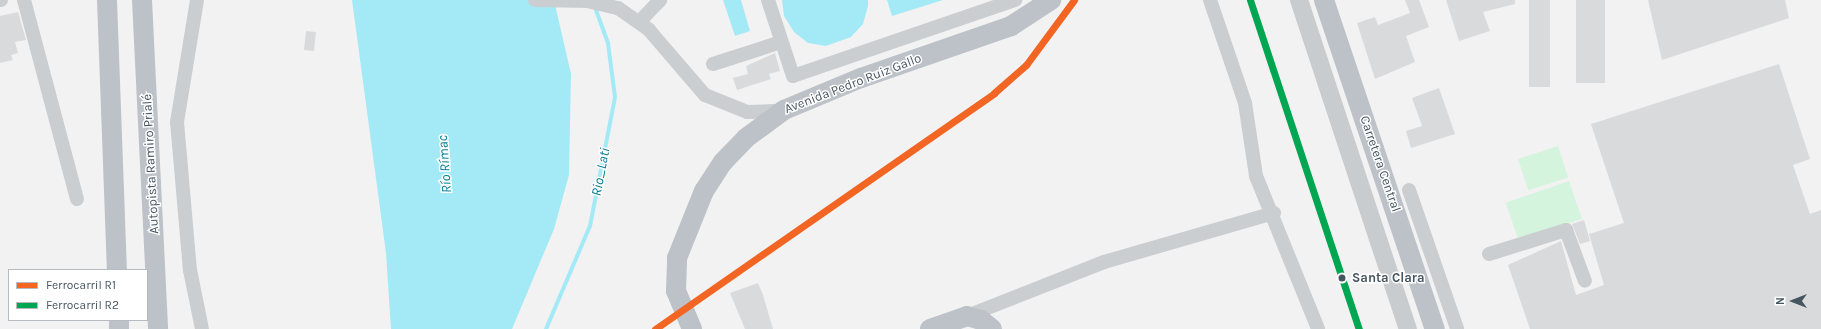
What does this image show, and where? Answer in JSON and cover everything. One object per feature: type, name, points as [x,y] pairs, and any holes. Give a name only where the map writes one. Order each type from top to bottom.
[{"type":"highway","points":[[107,0],[117,269]]},
{"type":"highway","name":"Autopista Ramiro Prialé","points":[[142,0],[158,329]]},
{"type":"highway","name":"Avenida Pedro Ruiz Gallo","points":[[692,329],[678,300],[676,270],[704,192],[735,149],[784,110],[861,78],[1011,26],[1051,0]]},
{"type":"highway","name":"Carretera Central","points":[[1324,0],[1435,329]]},
{"type":"highway","points":[[930,329],[967,316],[981,320],[992,329]]},
{"type":"main road","name":"Carretera Central","points":[[1299,0],[1408,329]]},
{"type":"street","points":[[24,0],[77,199]]},
{"type":"street","points":[[197,0],[177,122],[187,247],[202,329]]},
{"type":"street","points":[[536,0],[577,1],[608,4],[640,21],[696,88],[714,101],[747,112],[784,110]]},
{"type":"street","points":[[640,21],[660,0]]},
{"type":"street","points":[[768,0],[793,76],[1015,0]]},
{"type":"street","points":[[1210,0],[1245,103],[1256,176],[1274,213],[1318,329]]},
{"type":"street","points":[[713,64],[781,42]]},
{"type":"street","points":[[1409,190],[1457,329]]},
{"type":"street","points":[[967,316],[1104,262],[1274,213]]},
{"type":"street","points":[[1489,254],[1566,230],[1585,281]]},
{"type":"green space","points":[[1558,146],[1568,177],[1528,190],[1518,159]]},
{"type":"green space","points":[[1569,181],[1582,219],[1519,241],[1506,203]]},
{"type":"water","name":"Río Rímac","points":[[352,0],[554,0],[571,74],[569,175],[554,229],[512,329],[391,329],[386,253]]},
{"type":"water","points":[[723,0],[741,0],[750,31],[735,36]]},
{"type":"water","points":[[782,0],[868,0],[868,6],[863,24],[851,37],[826,46],[808,43],[794,32],[784,16]]},
{"type":"water","points":[[887,0],[943,0],[892,16]]},
{"type":"building","points":[[1405,0],[1419,0],[1429,27],[1406,36],[1415,62],[1375,79],[1357,23],[1375,17],[1378,25],[1410,13]]},
{"type":"building","points":[[1446,0],[1515,0],[1515,4],[1483,12],[1490,31],[1459,41]]},
{"type":"building","points":[[1529,0],[1550,0],[1550,87],[1529,87]]},
{"type":"building","points":[[1576,0],[1605,0],[1605,83],[1576,83]]},
{"type":"building","points":[[1648,0],[1785,0],[1789,18],[1662,60]]},
{"type":"building","points":[[18,12],[26,40],[15,42],[18,53],[11,55],[13,60],[0,63],[0,16]]},
{"type":"building","points":[[306,31],[316,32],[314,51],[304,50]]},
{"type":"building","points":[[775,53],[780,71],[769,74],[771,79],[737,90],[733,78],[748,74],[746,66]]},
{"type":"building","points":[[1779,64],[1810,159],[1793,165],[1810,214],[1821,210],[1821,329],[1530,329],[1508,265],[1561,241],[1576,295],[1604,285],[1589,234],[1624,223],[1591,124]]},
{"type":"building","points":[[1439,88],[1455,134],[1411,148],[1406,131],[1422,126],[1412,98]]},
{"type":"building","points":[[1584,220],[1590,241],[1580,244],[1572,224]]},
{"type":"building","points":[[758,283],[773,329],[745,329],[730,293]]},
{"type":"waterway","name":"Rio_Lati","points":[[546,329],[590,226],[615,97],[608,43],[596,10]]},
{"type":"railway","points":[[655,329],[994,93],[1026,65],[1074,0]]},
{"type":"rail line","name":"R1","points":[[655,329],[994,93],[1026,65],[1074,0]]},
{"type":"rail line","name":"R2","points":[[1250,0],[1359,329]]},
{"type":"place","name":"Santa Clara","points":[[1342,278]]}]
